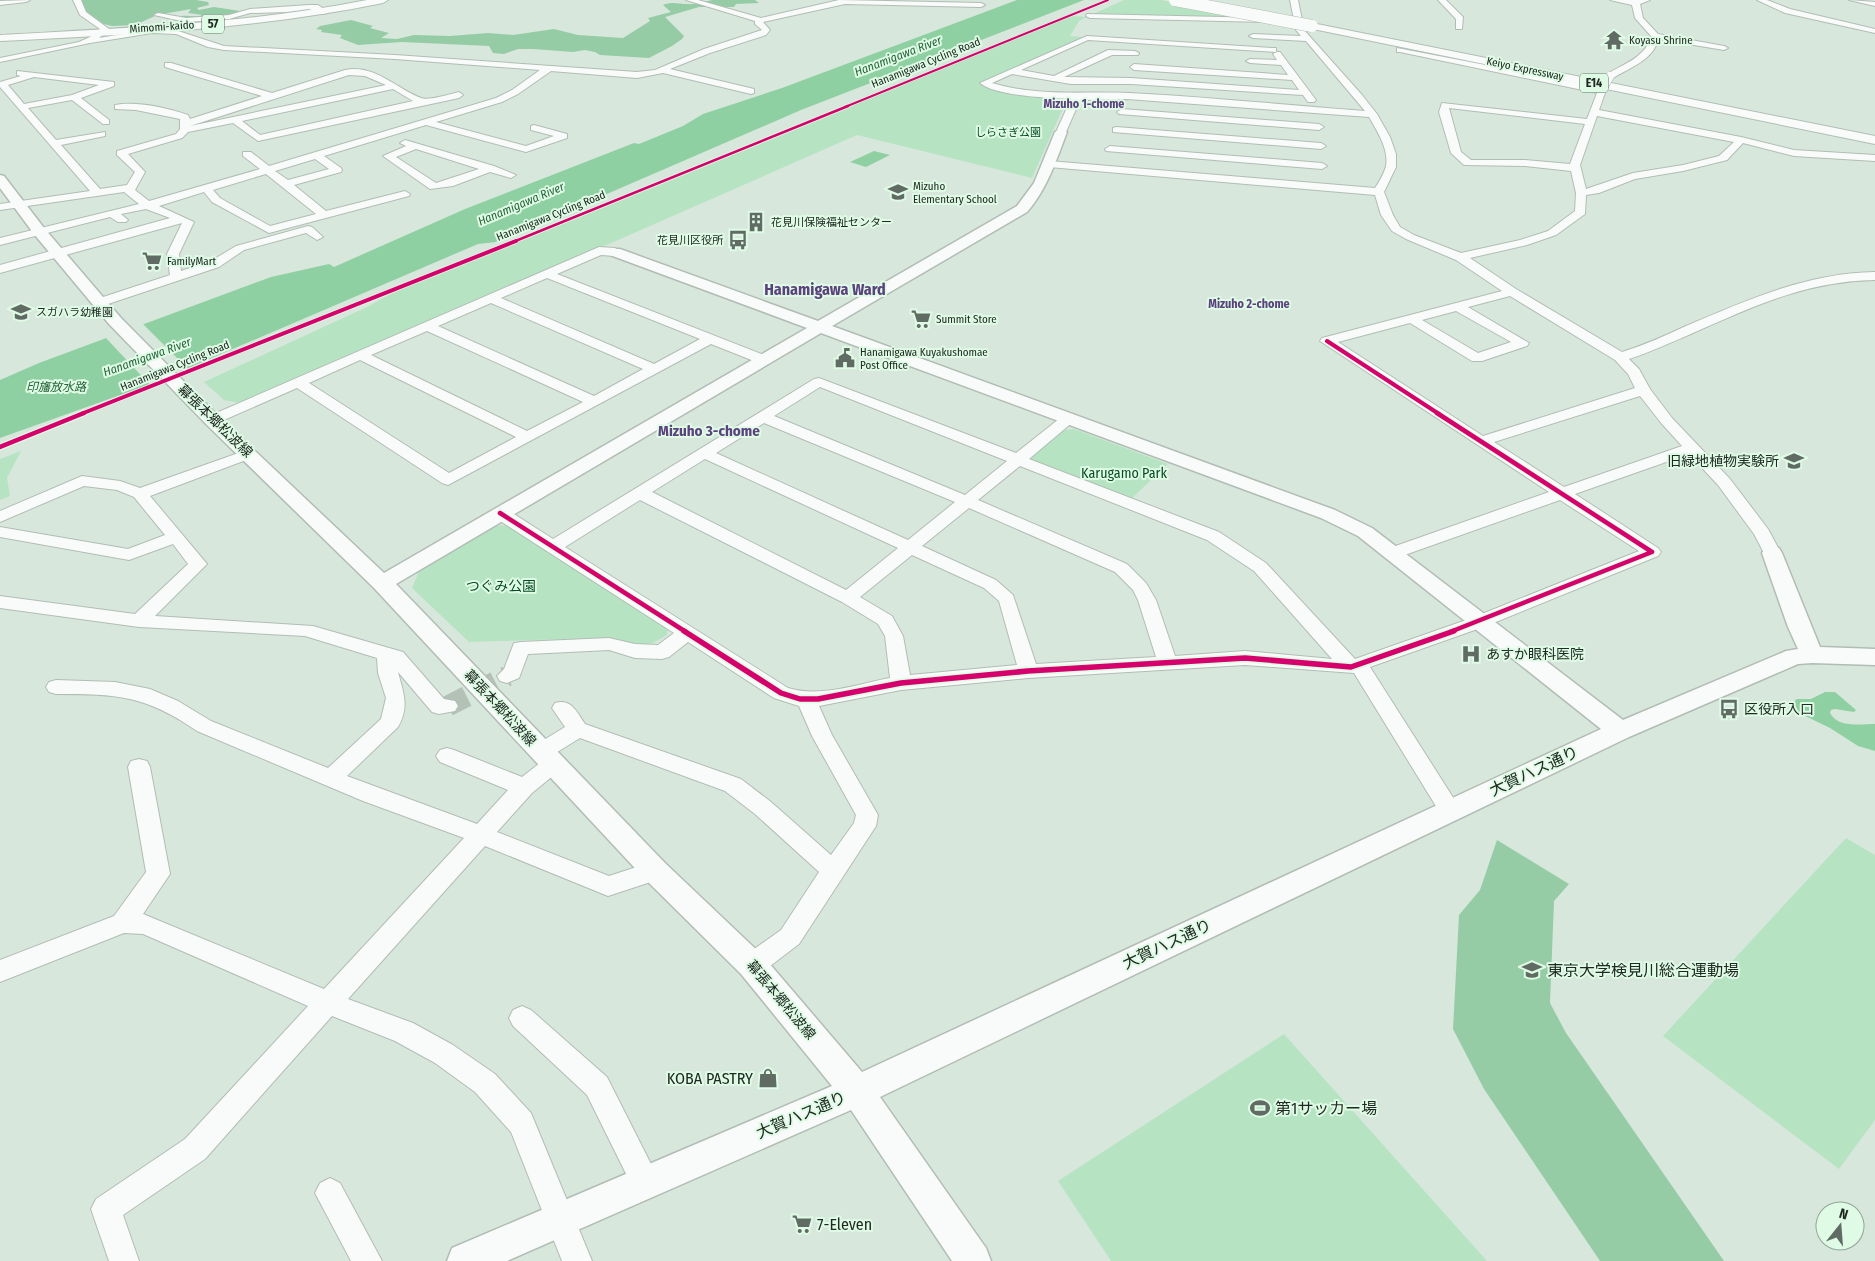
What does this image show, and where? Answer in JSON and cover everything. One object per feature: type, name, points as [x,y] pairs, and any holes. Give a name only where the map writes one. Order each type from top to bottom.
[{"type":"main road","name":"Mimomi-kaido","points":[[322,10],[370,0]]},
{"type":"main road","name":"Mimomi-kaido","points":[[0,36],[248,21],[383,0]]},
{"type":"main road","name":"Keiyo Expressway","points":[[1175,0],[1315,24],[1875,140]]},
{"type":"main road","name":"Keiyo Expressway","points":[[1193,0],[1875,136]]},
{"type":"street","points":[[0,3],[26,0]]},
{"type":"street","points":[[77,0],[83,13],[104,30],[91,41]]},
{"type":"street","points":[[690,0],[761,20],[844,1],[981,5]]},
{"type":"street","points":[[1294,0],[1298,26],[1372,114],[1390,154],[1391,167],[1378,192],[1387,215],[1396,229],[1410,238],[1460,257],[1512,292],[1620,356],[1634,372],[1643,390],[1667,421],[1724,482],[1762,533],[1772,553],[1799,627],[1812,654]]},
{"type":"street","points":[[1442,0],[1460,19],[1459,27]]},
{"type":"street","points":[[1614,0],[1636,3],[1646,0]]},
{"type":"street","points":[[1761,0],[1788,11],[1875,31]]},
{"type":"street","points":[[1853,0],[1875,4]]},
{"type":"street","points":[[1636,3],[1638,19],[1654,36],[1724,48]]},
{"type":"street","points":[[158,15],[186,20],[229,17],[250,11],[287,10],[309,7],[322,10]]},
{"type":"street","points":[[1090,16],[1263,19],[1298,26]]},
{"type":"street","points":[[1103,169],[1127,96],[1136,53],[1148,17]]},
{"type":"street","points":[[0,60],[91,41],[168,31],[186,35],[216,47],[392,56],[637,75],[662,70],[707,51],[763,33],[766,30],[758,22],[761,20]]},
{"type":"street","points":[[1274,50],[1141,35],[1086,38],[984,83],[1026,92],[1077,97],[1127,96],[1372,114]]},
{"type":"street","points":[[1246,35],[1309,39]]},
{"type":"street","points":[[1264,36],[1318,110],[1323,187]]},
{"type":"street","points":[[1460,257],[1523,243],[1552,234],[1581,212],[1581,193],[1575,168],[1602,90],[1610,76],[1645,56],[1652,46],[1654,36]]},
{"type":"street","points":[[259,50],[284,41]]},
{"type":"street","points":[[1400,50],[1602,90]]},
{"type":"street","points":[[1053,80],[1111,52],[1146,54]]},
{"type":"street","points":[[1244,61],[1284,63]]},
{"type":"street","points":[[168,64],[273,96],[336,141]]},
{"type":"street","points":[[1134,67],[1294,78]]},
{"type":"street","points":[[0,242],[147,205],[316,154],[336,141],[380,135],[508,96],[548,69]]},
{"type":"street","points":[[662,70],[751,91]]},
{"type":"street","points":[[1011,71],[1053,80],[1086,82],[1131,81],[1306,93]]},
{"type":"street","points":[[8,72],[111,84],[74,97],[21,107]]},
{"type":"street","points":[[176,277],[173,254],[188,222],[147,205],[129,191],[140,172],[121,152],[180,136],[186,127],[273,96],[356,72],[377,76],[421,102]]},
{"type":"street","points":[[32,75],[2,84],[98,193]]},
{"type":"street","points":[[304,75],[323,80]]},
{"type":"street","points":[[234,120],[258,138],[343,97],[394,86]]},
{"type":"street","points":[[186,127],[234,120],[370,114],[452,95]]},
{"type":"street","points":[[74,97],[106,122]]},
{"type":"street","points":[[343,97],[370,114]]},
{"type":"street","points":[[382,583],[500,512],[822,328],[1022,210],[1032,198],[1077,97]]},
{"type":"street","points":[[1575,168],[1525,163],[1468,163],[1456,154],[1444,112],[1445,105],[1592,117],[1741,140],[1794,153],[1849,154],[1875,158]]},
{"type":"street","points":[[118,107],[136,107],[179,115],[185,117],[186,127]]},
{"type":"street","points":[[1122,112],[1319,127]]},
{"type":"street","points":[[425,122],[526,149]]},
{"type":"street","points":[[510,155],[564,136],[534,128]]},
{"type":"street","points":[[1116,130],[1321,146]]},
{"type":"street","points":[[55,143],[102,134]]},
{"type":"street","points":[[380,135],[472,163],[490,163],[511,175]]},
{"type":"street","points":[[1581,193],[1595,191],[1633,176],[1683,168],[1723,158],[1741,140]]},
{"type":"street","points":[[416,146],[388,156],[434,187],[449,184],[490,163]]},
{"type":"street","points":[[1110,149],[1322,166]]},
{"type":"street","points":[[243,154],[286,184],[324,215]]},
{"type":"street","points":[[286,184],[337,170],[316,154]]},
{"type":"street","points":[[1048,164],[1378,192]]},
{"type":"street","name":"幕張本郷松波線","points":[[0,179],[38,232],[115,321],[212,420],[382,583],[655,871],[752,965],[857,1091],[972,1261]]},
{"type":"street","points":[[0,207],[130,188]]},
{"type":"street","points":[[206,188],[216,200],[269,230],[287,234]]},
{"type":"street","points":[[269,230],[405,194]]},
{"type":"street","points":[[112,213],[136,232]]},
{"type":"street","points":[[0,269],[180,219]]},
{"type":"street","points":[[98,303],[215,264],[240,248],[308,229],[317,237]]},
{"type":"street","points":[[212,420],[599,251],[615,252],[1328,514],[1365,532],[1620,731]]},
{"type":"street","points":[[547,274],[764,360]]},
{"type":"street","points":[[1620,356],[1643,349],[1738,308],[1784,292],[1844,277],[1875,276]]},
{"type":"street","points":[[500,512],[781,693],[806,699],[836,697],[902,683],[1028,671],[1246,658],[1355,666],[1479,622],[1652,552],[1563,492],[1327,341],[1512,292]]},
{"type":"street","points":[[492,299],[654,369]]},
{"type":"street","points":[[1412,319],[1477,358],[1522,344],[1458,307]]},
{"type":"street","points":[[429,326],[593,402]]},
{"type":"street","points":[[299,383],[448,480],[710,339]]},
{"type":"street","points":[[362,356],[527,437]]},
{"type":"street","points":[[552,547],[820,382],[1213,536],[1246,556],[1266,573],[1355,666],[1450,810]]},
{"type":"street","points":[[1482,441],[1643,390]]},
{"type":"street","points":[[764,417],[1121,568],[1140,587],[1147,600],[1168,663]]},
{"type":"street","points":[[848,598],[1069,418]]},
{"type":"street","points":[[1393,553],[1691,448]]},
{"type":"street","points":[[704,453],[911,546],[990,584],[1007,599],[1028,671]]},
{"type":"street","points":[[140,494],[249,454]]},
{"type":"street","points":[[0,517],[82,480],[120,486],[140,494],[198,564],[139,621]]},
{"type":"street","points":[[640,493],[848,598],[885,620],[894,636],[902,683]]},
{"type":"street","points":[[0,532],[129,555],[176,536]]},
{"type":"street","points":[[0,602],[139,621],[306,630],[396,657],[439,707],[448,706]]},
{"type":"street","points":[[507,676],[512,673],[521,648],[609,644],[635,651],[662,652],[688,633]]},
{"type":"street","points":[[331,778],[391,722],[396,698],[388,673],[386,654]]},
{"type":"street","name":"大賀ハス通り","points":[[465,1261],[857,1091],[1620,731],[1794,657],[1812,654],[1875,657]]},
{"type":"street","points":[[56,687],[101,688],[135,692],[187,714],[204,726],[371,795],[482,835],[608,886],[655,871]]},
{"type":"street","points":[[752,965],[790,937],[833,870],[865,826],[867,815],[822,736],[806,699]]},
{"type":"street","points":[[562,708],[578,729],[733,785],[763,808],[833,870]]},
{"type":"street","points":[[124,1261],[106,1209],[195,1149],[326,1002],[482,835],[547,758],[578,729]]},
{"type":"street","points":[[447,756],[524,787]]},
{"type":"street","points":[[123,923],[158,874],[139,767]]},
{"type":"street","points":[[0,971],[123,923],[145,924],[326,1002],[404,1032],[444,1054],[485,1083],[521,1123],[577,1261]]},
{"type":"street","points":[[522,1018],[597,1086],[645,1182]]},
{"type":"street","points":[[330,1193],[367,1261]]},
{"type":"green space","points":[[1124,0],[1161,0],[1263,19],[1091,15]]},
{"type":"green space","name":"しらさぎ公園","points":[[1072,16],[1087,17],[1079,21],[1070,36],[1083,37],[982,82],[982,85],[1007,91],[1067,99],[1032,178],[857,135],[245,404],[224,400],[204,382],[367,307],[394,292]]},
{"type":"green space","name":"Karugamo Park","points":[[1074,429],[1168,464],[1130,500],[1031,461],[1029,457],[1062,430]]},
{"type":"green space","points":[[21,451],[7,478],[10,496],[0,500],[0,459]]},
{"type":"green space","name":"つぐみ公園","points":[[507,525],[668,629],[667,635],[653,643],[641,645],[606,638],[469,642],[412,588],[420,569],[494,526]]},
{"type":"green space","points":[[1846,838],[1875,855],[1875,1120],[1839,1169],[1663,1036]]},
{"type":"green space","name":"第1サッカー場","points":[[1284,1034],[1487,1261],[1111,1261],[1058,1181]]},
{"type":"shaded area","points":[[73,0],[196,0],[208,2],[209,5],[197,8],[199,10],[214,7],[240,11],[218,17],[177,17],[203,15],[188,13],[191,9],[157,15],[135,25],[112,26],[91,21]]},
{"type":"shaded area","points":[[713,0],[755,0],[759,3],[736,4],[734,7],[699,7],[665,17],[684,36],[672,46],[649,58],[600,55],[585,50],[573,52],[518,49],[504,54],[493,53],[489,46],[402,42],[358,45],[340,38],[342,35],[321,32],[322,30],[316,29],[320,26],[351,20],[389,33],[381,38],[397,39],[414,35],[450,36],[488,33],[513,35],[554,29],[578,35],[623,38],[650,21],[648,18],[671,12],[663,5],[672,3],[694,4]]},
{"type":"shaded area","points":[[1497,840],[1569,884],[1554,901],[1550,1003],[1566,1033],[1724,1261],[1600,1261],[1484,1089],[1453,1029],[1459,915],[1480,890]]},
{"type":"water","name":"印旛放水路","points":[[1017,0],[1084,0],[801,110],[496,242],[478,244],[151,384],[0,438],[0,380],[39,363],[271,277],[329,264],[334,267],[465,209],[634,143],[639,144],[683,126],[703,114],[782,88]]},
{"type":"water","points":[[874,151],[890,155],[866,167],[850,162]]},
{"type":"water","points":[[1825,692],[1835,692],[1856,710],[1854,712],[1831,710],[1830,713],[1838,721],[1850,724],[1875,724],[1875,751],[1858,746],[1830,728],[1793,710],[1789,705],[1797,699],[1811,699]]},
{"type":"pier","points":[[142,323],[189,370],[151,386],[105,337]]},
{"type":"tunnel","points":[[448,706],[507,676]]},
{"type":"cycle path","name":"Hanamigawa Cycling Road","points":[[0,447],[212,361],[403,287],[1108,0]]},
{"type":"cycle path","points":[[500,513],[781,693],[800,699],[818,699],[901,683],[1028,671],[1245,658],[1351,667],[1479,622],[1652,552],[1327,341]]},
{"type":"place","name":"Koyasu Shrine","points":[[1614,40]]},
{"type":"place","name":"Mizuho Elementary School","points":[[898,192]]},
{"type":"place","name":"花見川保険福祉センター","points":[[756,222]]},
{"type":"place","name":"花見川区役所","points":[[738,240]]},
{"type":"place","name":"FamilyMart","points":[[152,261]]},
{"type":"place","name":"スガハラ幼稚園","points":[[21,312]]},
{"type":"place","name":"Summit Store","points":[[921,319]]},
{"type":"place","name":"Hanamigawa Kuyakushomae Post Office","points":[[845,358]]},
{"type":"place","name":"旧緑地植物実験所","points":[[1794,461]]},
{"type":"place","name":"あすか眼科医院","points":[[1471,654]]},
{"type":"place","name":"区役所入口","points":[[1729,709]]},
{"type":"place","name":"東京大学検見川総合運動場","points":[[1532,970]]},
{"type":"place","name":"KOBA PASTRY","points":[[768,1078]]},
{"type":"place","name":"第1サッカー場","points":[[1260,1108]]},
{"type":"place","name":"7-Eleven","points":[[802,1224]]},
{"type":"district","name":"Mizuho 1-chome","points":[[1084,104]]},
{"type":"district","name":"Hanamigawa Ward","points":[[825,289]]},
{"type":"district","name":"Mizuho 2-chome","points":[[1249,304]]},
{"type":"district","name":"Mizuho 3-chome","points":[[709,431]]},
{"type":"water label","name":"Hanamigawa River","points":[[898,56]]},
{"type":"water label","name":"Hanamigawa River","points":[[521,204]]},
{"type":"water label","name":"Hanamigawa River","points":[[147,357]]}]
